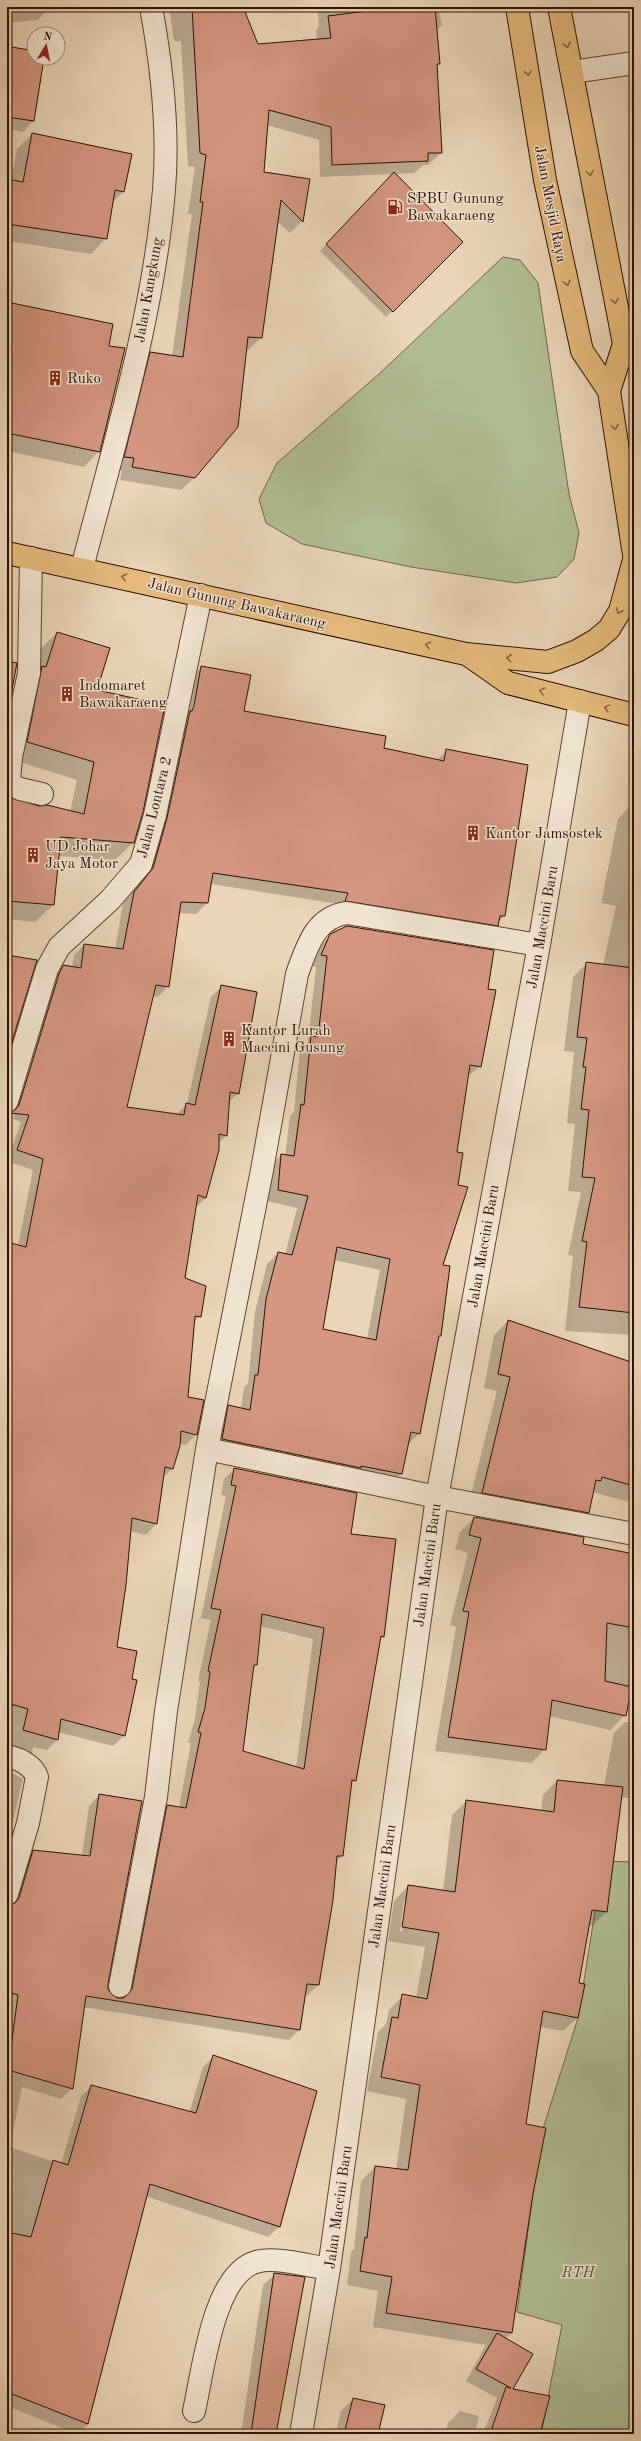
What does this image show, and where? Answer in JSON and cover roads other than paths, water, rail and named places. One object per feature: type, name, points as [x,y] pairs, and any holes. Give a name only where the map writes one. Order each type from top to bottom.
[{"type":"highway","name":"Jalan Mesjid Raya","points":[[517,7],[545,180],[582,351],[609,391],[634,555]]},
{"type":"highway","name":"Jalan Mesjid Raya","points":[[559,7],[624,344],[609,391]]},
{"type":"highway","name":"Jalan Gunung Bawakaraeng","points":[[7,553],[82,568],[466,654],[548,662],[577,651],[596,640],[609,629],[620,612],[634,560]]},
{"type":"highway","name":"Jalan Gunung Bawakaraeng","points":[[466,654],[508,683],[634,714]]},
{"type":"street","name":"Jalan Kangkung","points":[[82,568],[148,309],[164,190],[165,125],[158,42],[151,7]]},
{"type":"street","points":[[572,72],[634,63]]},
{"type":"street","points":[[31,558],[29,673],[11,757],[9,781],[12,785],[42,794]]},
{"type":"street","name":"Jalan Lontara 2","points":[[7,1101],[47,969],[58,947],[110,900],[140,864],[154,815],[201,595]]},
{"type":"street","name":"Jalan Maccini Baru","points":[[301,2434],[329,2269],[437,1497],[539,945],[580,700]]},
{"type":"street","points":[[120,1986],[156,1798],[166,1711],[207,1449],[262,1170],[298,974],[316,930],[328,918],[347,913],[539,945]]},
{"type":"street","points":[[207,1449],[437,1497],[634,1534]]},
{"type":"street","points":[[7,1756],[24,1762],[34,1769],[37,1776],[34,1801],[14,1850],[7,1894]]},
{"type":"street","points":[[194,2411],[215,2316],[226,2288],[241,2268],[257,2261],[271,2260],[329,2269]]},
{"type":"place","name":"SPBU Gunung Bawakaraeng","points":[[395,207]]},
{"type":"place","name":"Ruko","points":[[55,378]]},
{"type":"place","name":"Indomaret Bawakaraeng","points":[[67,694]]},
{"type":"place","name":"Kantor Jamsostek","points":[[473,833]]},
{"type":"place","name":"UD Johar Jaya Motor","points":[[33,855]]},
{"type":"place","name":"Kantor Lurah Maccini Gusung","points":[[229,1039]]},
{"type":"park label","name":"RTH","points":[[578,2272]]}]
